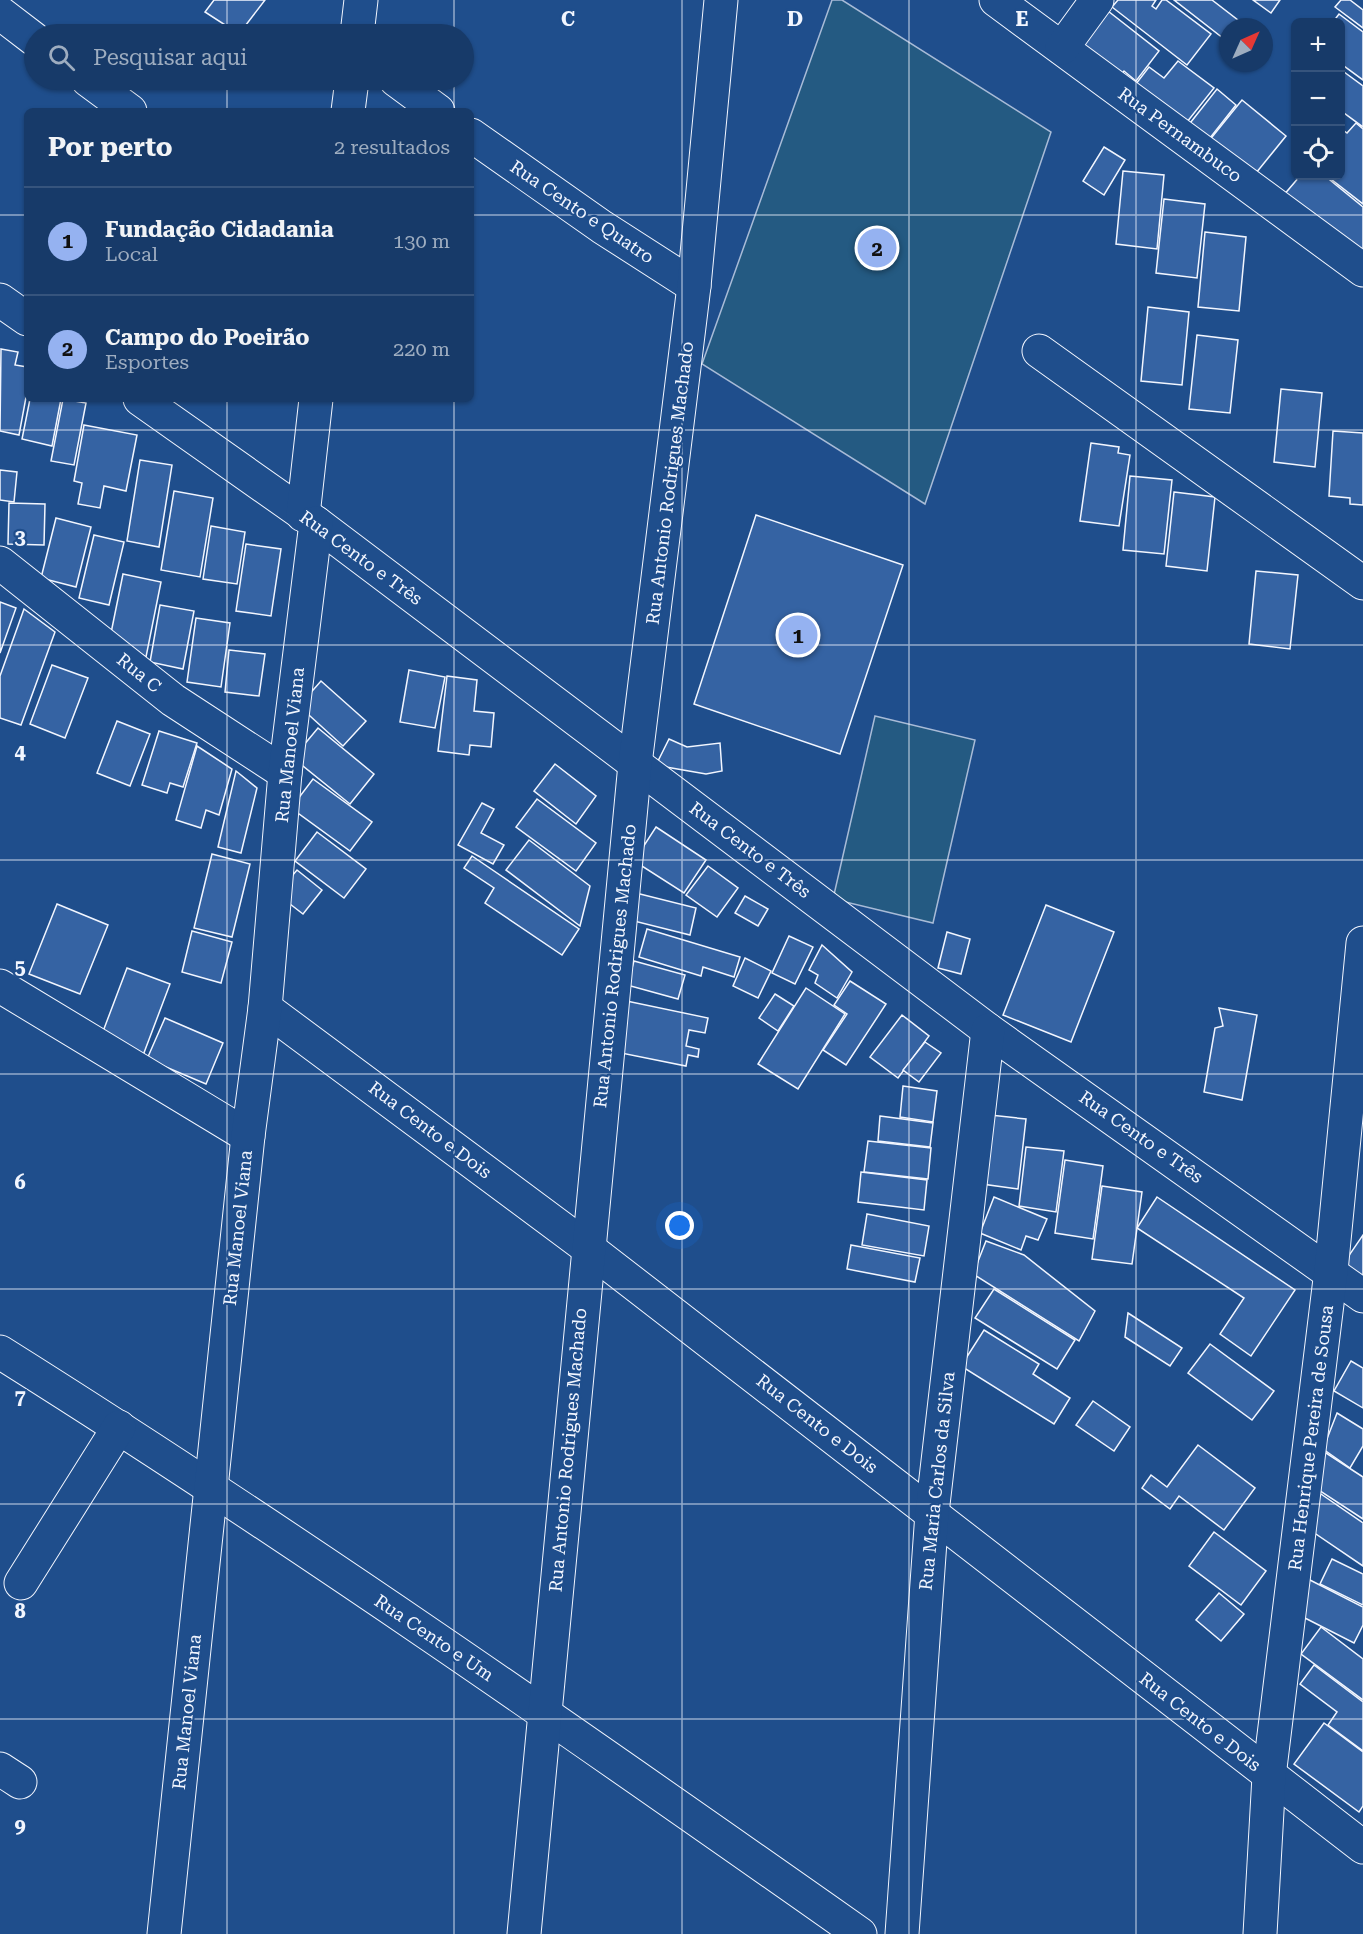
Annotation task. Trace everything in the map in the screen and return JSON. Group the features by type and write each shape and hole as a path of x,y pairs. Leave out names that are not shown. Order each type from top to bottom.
{"street":[{"path":"358,24 361,0"},
{"name":"Rua Antonio Rodrigues Machado","path":"524,1934 543,1712 635,764 694,286 721,0"},
{"name":"Rua Pernambuco","path":"996,0 1363,270"},
{"path":"1062,48 1097,0"},
{"path":"0,13 24,31"},
{"path":"102,90 126,108"},
{"path":"348,108 350,90"},
{"path":"410,90 434,108"},
{"name":"Rua Cento e Quatro","path":"474,137 602,227 694,286"},
{"path":"0,300 24,317"},
{"path":"1039,351 1363,583"},
{"name":"Rua Cento e Três","path":"144,402 309,519 988,1030 1331,1271 1363,1296"},
{"name":"Rua Manoel Viana","path":"164,1934 248,1136 265,1008 309,519 316,402"},
{"name":"Rua C","path":"0,563 173,700 285,773"},
{"name":"Rua Henrique Pereira de Sousa","path":"1260,1934 1269,1776 1331,1271 1363,943"},
{"path":"0,986 248,1136"},
{"name":"Rua Cento e Dois","path":"265,1008 588,1248 1363,1847"},
{"name":"Rua Maria Carlos da Silva","path":"902,1934 932,1513 988,1030"},
{"name":"Rua Cento e Um","path":"0,1352 211,1487 543,1712 860,1934"},
{"path":"21,1583 119,1427"}],"shaded area":[{"path":"832,0 842,0 1051,132 925,504 702,364"},
{"path":"875,716 975,740 933,923 833,899"}],"building":[{"path":"214,0 265,0 247,24 224,24 205,12"},
{"path":"1118,0 1156,0 1152,6 1156,9 1162,0 1166,0 1211,34 1187,65 1112,7"},
{"path":"1174,0 1212,0 1235,18 1219,18 1219,35"},
{"path":"1253,0 1280,0 1271,13"},
{"path":"1341,0 1350,0 1363,10 1363,28 1335,7"},
{"path":"1108,11 1159,51 1136,81 1124,71 1117,81 1078,50"},
{"path":"1345,18 1363,32 1363,80 1345,67"},
{"path":"1178,61 1214,88 1187,122 1132,89 1149,67 1164,78"},
{"path":"1345,73 1363,86 1363,127 1345,114"},
{"path":"1217,89 1236,105 1206,143 1187,127"},
{"path":"1242,100 1286,136 1252,178 1208,142"},
{"path":"1356,123 1363,129 1363,204 1332,180 1345,180 1345,132 1347,133"},
{"path":"1104,147 1125,160 1104,195 1083,181"},
{"path":"1123,171 1164,175 1157,249 1116,244"},
{"path":"1297,180 1330,180 1363,207 1363,260 1283,196"},
{"path":"1164,199 1205,204 1197,278 1156,273"},
{"path":"1205,232 1246,237 1239,311 1198,307"},
{"path":"1148,307 1189,312 1182,385 1141,381"},
{"path":"1197,335 1238,340 1230,413 1189,409"},
{"path":"1,349 18,352 15,365 24,366 25,402 19,435 0,431"},
{"path":"1281,389 1322,393 1315,467 1274,462"},
{"path":"29,402 60,402 52,446 22,439"},
{"path":"62,402 86,403 74,465 51,461"},
{"path":"84,425 137,435 126,491 104,486 100,508 78,504 82,483 74,481"},
{"path":"1333,431 1363,433 1363,505 1350,504 1350,498 1329,496"},
{"path":"1091,443 1119,447 1118,453 1130,455 1119,526 1080,521"},
{"path":"140,460 172,465 159,547 127,541"},
{"path":"0,470 17,472 14,502 0,500"},
{"path":"1130,476 1172,480 1164,554 1123,550"},
{"path":"174,491 213,498 200,577 161,570"},
{"path":"1174,492 1215,497 1207,571 1166,566"},
{"path":"9,503 45,504 44,545 8,544"},
{"path":"756,515 903,565 840,754 694,704"},
{"path":"56,518 91,527 76,587 41,578"},
{"path":"211,526 245,532 237,584 203,579"},
{"path":"94,535 124,542 109,605 79,598"},
{"path":"246,544 281,549 271,616 236,611"},
{"path":"1256,571 1298,575 1290,649 1249,644"},
{"path":"123,574 161,582 146,657 111,633"},
{"path":"0,602 16,608 0,653"},
{"path":"160,605 194,611 183,669 150,662"},
{"path":"24,609 55,632 21,725 0,718 0,676"},
{"path":"196,618 230,623 221,687 187,682"},
{"path":"229,650 265,654 259,696 225,692"},
{"path":"52,665 88,678 65,738 30,724"},
{"path":"409,670 445,677 435,728 400,722"},
{"path":"447,676 477,680 474,711 494,713 491,747 470,745 469,755 438,751"},
{"path":"321,681 366,721 343,746 299,706"},
{"path":"117,721 150,734 130,786 97,773"},
{"path":"318,728 374,774 350,804 293,758"},
{"path":"159,731 197,743 183,787 170,783 167,793 142,785"},
{"path":"669,739 687,747 720,743 722,771 706,774 666,767 658,761"},
{"path":"197,746 232,769 219,815 206,810 201,828 176,820"},
{"path":"555,764 596,796 576,824 534,791"},
{"path":"236,771 257,788 241,853 218,847"},
{"path":"313,779 372,822 350,851 291,808"},
{"path":"537,799 596,843 576,871 516,827"},
{"path":"482,803 494,809 481,833 504,845 493,864 458,845"},
{"path":"656,827 706,860 684,893 634,861"},
{"path":"317,832 366,869 344,898 295,861"},
{"path":"529,840 590,886 580,926 506,870"},
{"path":"212,854 250,864 232,937 194,928"},
{"path":"472,856 579,929 562,955 485,903 494,888 464,868"},
{"path":"708,866 738,888 717,917 686,895"},
{"path":"297,870 322,890 303,914 277,894"},
{"path":"636,893 696,908 690,935 630,920"},
{"path":"745,896 768,909 758,926 735,913"},
{"path":"57,904 108,925 80,994 29,974"},
{"path":"1046,905 1114,932 1071,1042 1003,1015"},
{"path":"647,929 740,957 734,977 703,967 701,976 639,957"},
{"path":"192,931 232,942 221,983 182,972"},
{"path":"947,932 970,939 961,974 938,968"},
{"path":"789,936 813,947 795,984 772,973"},
{"path":"822,945 852,972 837,998 815,983 818,975 809,970"},
{"path":"745,958 771,971 758,998 733,986"},
{"path":"634,961 685,975 678,999 627,985"},
{"path":"127,968 170,984 142,1058 99,1042"},
{"path":"850,981 886,1004 846,1065 823,1050 847,1014 834,1005"},
{"path":"806,988 845,1014 798,1089 758,1064"},
{"path":"775,994 794,1006 778,1031 759,1018"},
{"path":"617,999 708,1018 705,1033 689,1030 686,1046 699,1049 698,1057 688,1055 686,1066 616,1052"},
{"path":"1219,1008 1257,1015 1242,1100 1204,1092 1215,1028 1223,1026"},
{"path":"902,1015 929,1036 898,1078 870,1057"},
{"path":"165,1018 223,1043 206,1084 147,1059"},
{"path":"925,1042 941,1053 919,1082 903,1070"},
{"path":"903,1086 937,1091 933,1122 900,1117"},
{"path":"990,1115 1026,1119 1018,1189 982,1184"},
{"path":"880,1116 933,1123 930,1147 878,1141"},
{"path":"868,1141 931,1148 928,1179 864,1172"},
{"path":"1026,1147 1064,1151 1056,1212 1019,1206"},
{"path":"1065,1160 1103,1166 1093,1239 1055,1233"},
{"path":"861,1172 927,1180 924,1210 858,1202"},
{"path":"1102,1186 1142,1192 1132,1264 1092,1259"},
{"path":"994,1197 1047,1219 1038,1240 1026,1236 1021,1250 980,1233"},
{"path":"1157,1197 1295,1290 1251,1356 1220,1334 1244,1298 1137,1228"},
{"path":"867,1214 929,1226 924,1256 862,1245"},
{"path":"1363,1235 1363,1287 1339,1270"},
{"path":"986,1241 1024,1255 1095,1311 1079,1341 973,1274"},
{"path":"851,1245 920,1258 915,1282 847,1269"},
{"path":"994,1289 1075,1340 1057,1369 975,1318"},
{"path":"1128,1313 1182,1348 1170,1366 1125,1337"},
{"path":"984,1330 1039,1364 1033,1374 1070,1398 1054,1424 961,1366"},
{"path":"1210,1344 1274,1391 1252,1420 1188,1373"},
{"path":"1351,1361 1363,1368 1363,1408 1334,1391"},
{"path":"1093,1401 1130,1427 1114,1451 1076,1425"},
{"path":"1337,1413 1363,1429 1363,1446 1350,1468 1323,1449"},
{"path":"1198,1445 1255,1488 1224,1530 1179,1496 1170,1509 1142,1488 1151,1475 1167,1487"},
{"path":"1323,1451 1363,1477 1363,1519 1317,1489"},
{"path":"1318,1492 1363,1523 1363,1566 1310,1530"},
{"path":"1214,1532 1266,1571 1241,1605 1189,1566"},
{"path":"1332,1559 1363,1574 1363,1605 1320,1584"},
{"path":"1308,1579 1363,1607 1363,1625 1354,1643 1301,1616"},
{"path":"1219,1593 1244,1614 1221,1641 1196,1620"},
{"path":"1321,1627 1363,1659 1363,1700 1301,1654"},
{"path":"1314,1665 1363,1702 1363,1751 1328,1725 1337,1712 1300,1684"},
{"path":"1324,1723 1363,1752 1363,1806 1359,1812 1294,1764"}],"place":[{"name":"Campo do Poeirão","path":"877,248"},
{"name":"Fundação Cidadania","path":"798,635"}]}
